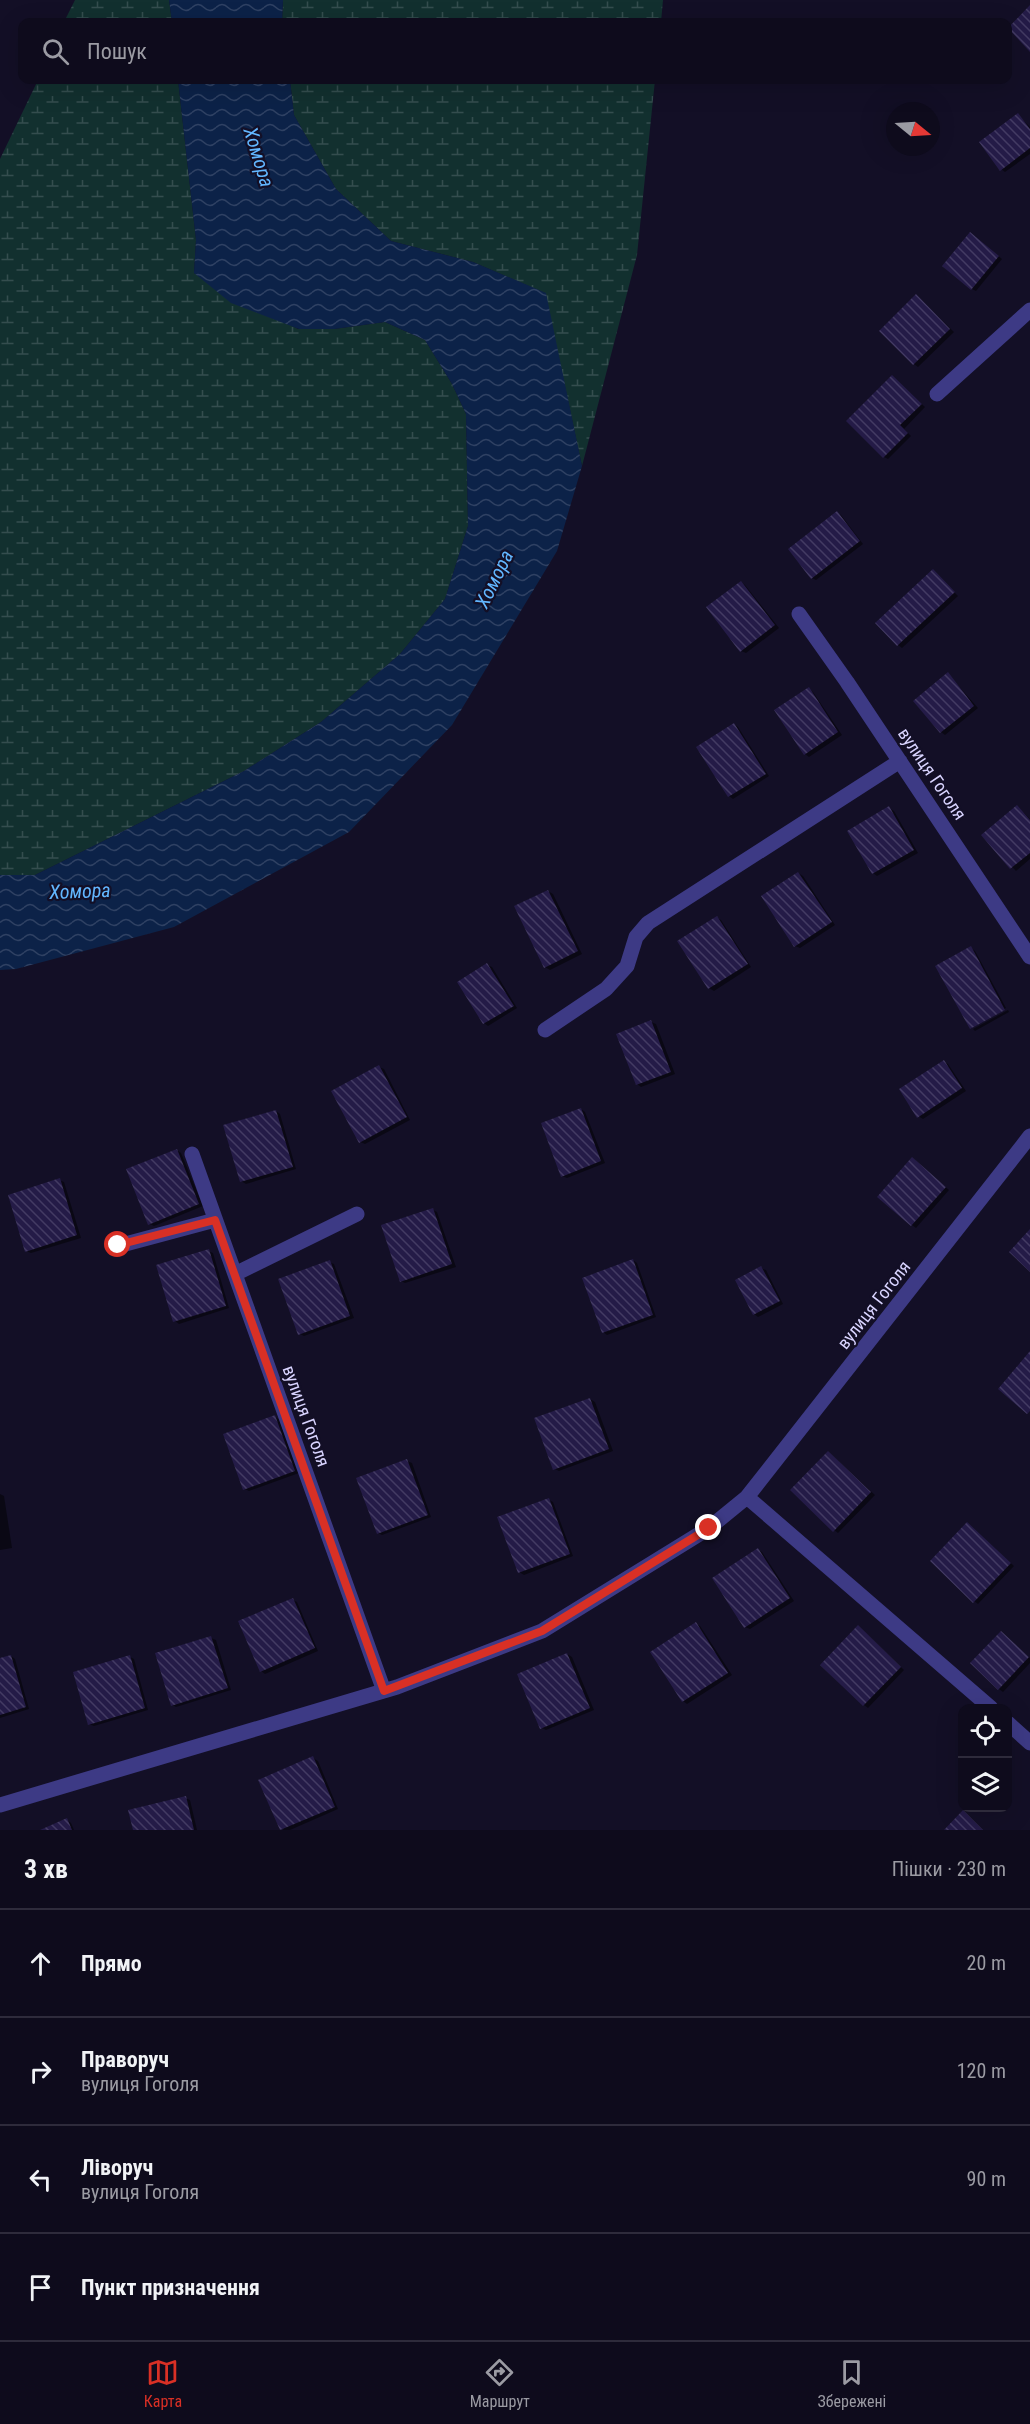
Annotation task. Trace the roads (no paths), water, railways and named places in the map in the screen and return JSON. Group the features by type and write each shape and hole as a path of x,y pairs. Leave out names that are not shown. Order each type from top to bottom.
{"street":[{"path":"937,394 1030,310"},
{"name":"вулиця Гоголя","path":"799,614 848,682 1030,957"},
{"path":"545,1030 606,989 627,966 636,937 648,923 900,761"},
{"name":"вулиця Гоголя","path":"0,1805 384,1691 542,1631 709,1528 747,1497 1030,1136"},
{"name":"вулиця Гоголя","path":"192,1154 384,1691"},
{"path":"235,1274 357,1214"},
{"path":"118,1245 215,1220"},
{"path":"747,1497 986,1704"},
{"path":"1012,1727 1030,1743"}],"water":[{"path":"169,0 283,0 282,18 171,18"},
{"name":"Хомора","path":"178,84 290,84 294,115 336,189 391,241 473,262 546,293 582,466 557,551 452,725 349,832 174,927 16,969 0,970 0,875 35,875 244,771 321,722 400,654 445,599 468,526 466,414 452,384 425,340 385,322 334,329 299,329 231,303 194,273 196,240"}]}
